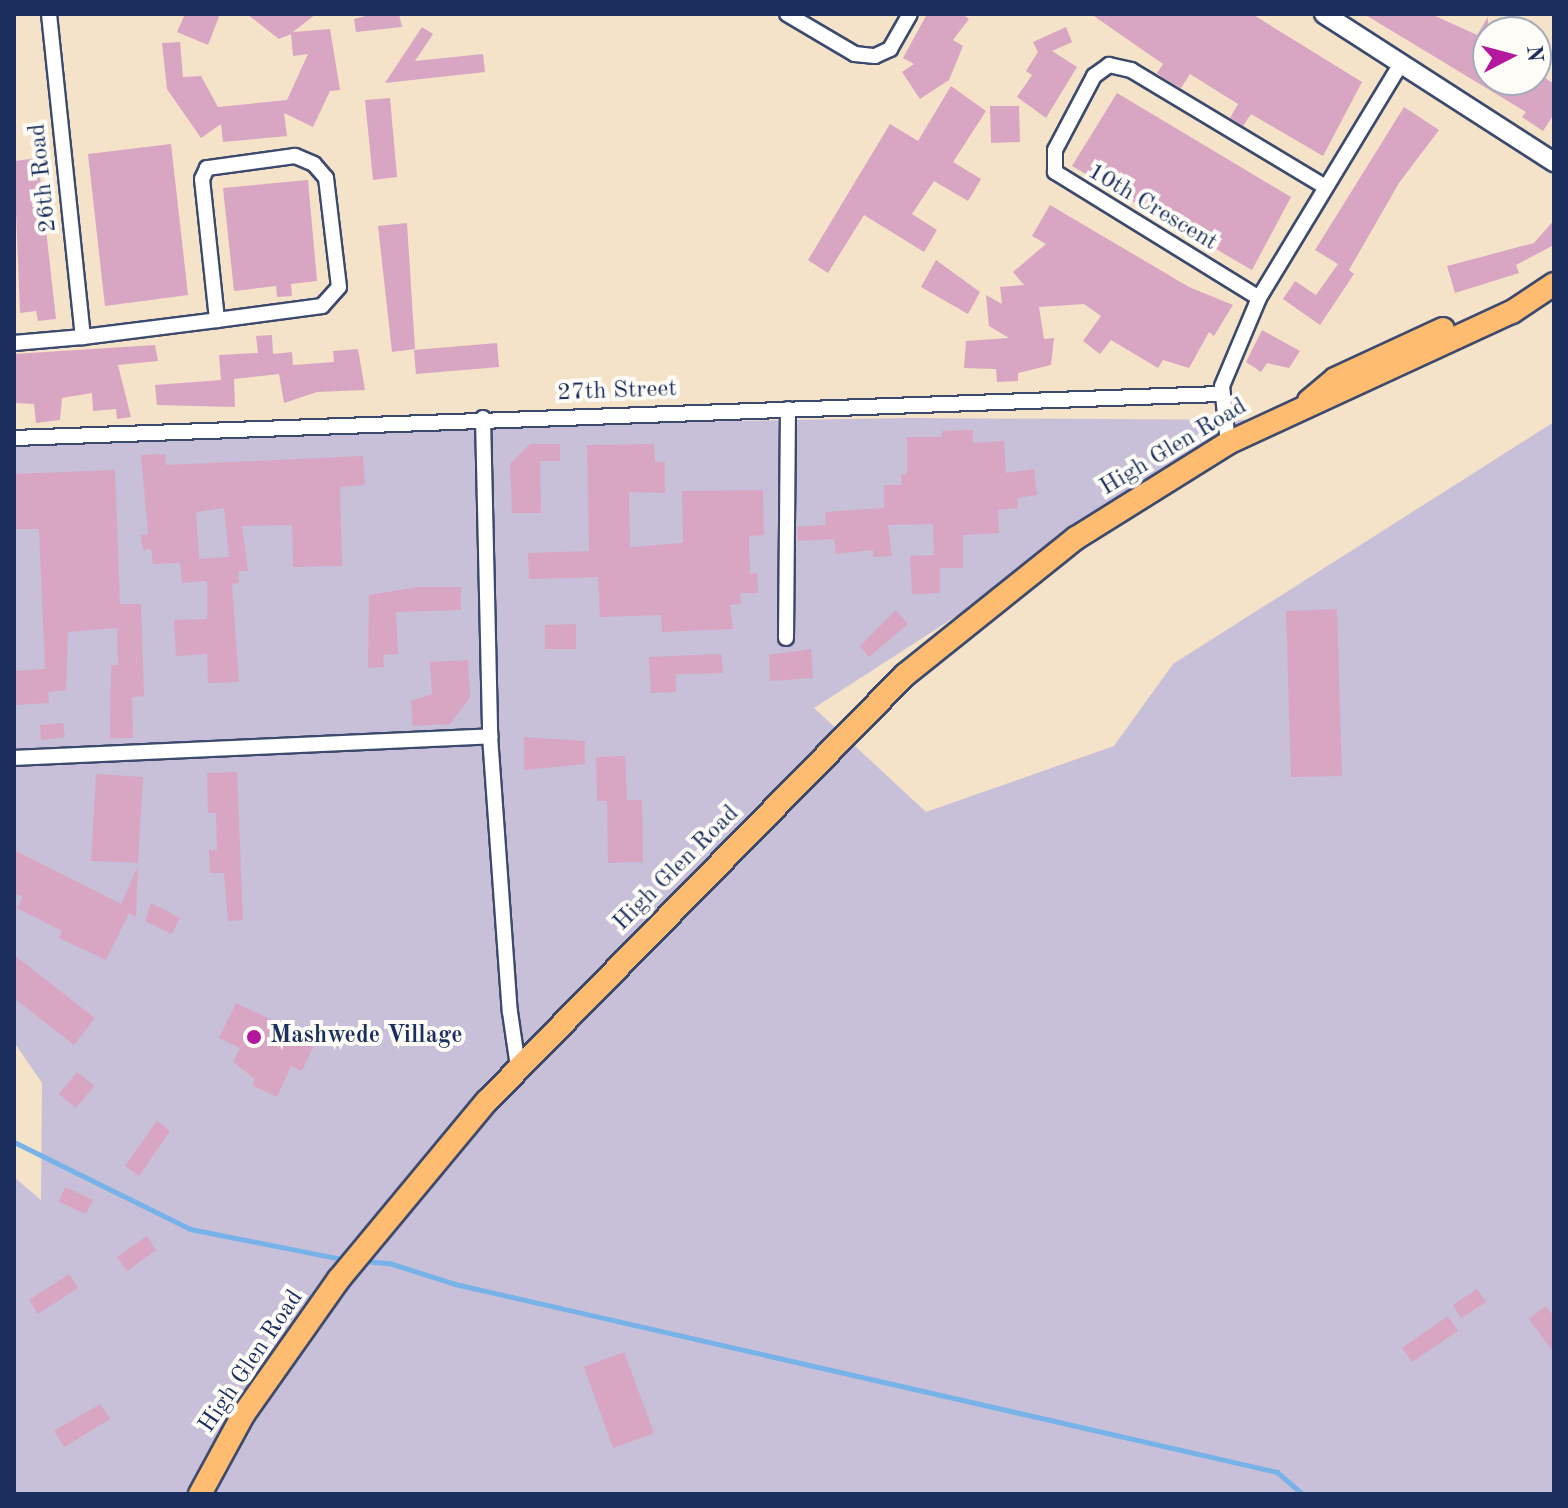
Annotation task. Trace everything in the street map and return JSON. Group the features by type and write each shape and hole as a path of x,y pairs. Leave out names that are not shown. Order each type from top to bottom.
{"main road":[{"name":"High Glen Road","path":"200,1494 243,1415 339,1279 518,1067 905,675 1076,538 1228,443 1308,402 1342,395 1512,312 1547,288"}],"street":[{"name":"26th Road","path":"49,14 83,337"},
{"path":"787,14 855,54 875,56 890,49 910,14"},
{"path":"1324,14 1554,162"},
{"name":"10th Crescent","path":"1259,298 1055,172 1055,150 1094,76 1109,65 1131,70 1324,186"},
{"path":"1228,443 1221,394 1259,298 1400,65"},
{"path":"14,343 83,337 217,320 322,306 334,298 339,287 326,178 314,164 295,156 216,163 202,179 217,320"},
{"name":"27th Street","path":"14,438 483,418 1221,394"},
{"path":"786,638 788,409"},
{"path":"483,418 490,736 510,1012 518,1067"},
{"path":"14,758 490,736"}],"shaded area":[{"path":"908,418 1260,420 814,708 926,812 1114,746 1173,664 1554,422 1554,1494 14,1494 14,1177 41,1200 42,1083 14,1042 14,446 342,428"}],"building":[{"path":"185,14 220,14 208,45 177,32"},
{"path":"247,14 316,14 293,32 330,29 340,90 330,91 313,127 284,113 287,136 223,142 221,124 201,138 167,89 162,43 180,42 183,77 201,76 218,107 287,100 308,54 293,56 291,34 279,39"},
{"path":"373,14 399,14 402,27 356,32 354,19"},
{"path":"927,14 962,14 969,19 953,40 963,46 949,80 920,99 902,72 914,64 903,58"},
{"path":"1091,14 1252,14 1362,82 1323,156 1251,114 1243,126 1230,118 1238,104 1190,74 1181,88 1162,77 1157,73 1163,64"},
{"path":"1364,14 1431,14 1472,33 1472,79"},
{"path":"422,27 433,34 415,61 483,54 485,72 385,83"},
{"path":"1066,27 1072,42 1052,51 1077,67 1046,118 1017,97 1032,75 1026,71 1038,52 1033,42"},
{"path":"1552,83 1554,84 1554,114 1543,131 1522,117 1526,112 1500,96 1552,96"},
{"path":"951,86 986,111 953,162 981,179 968,201 934,181 912,214 937,230 924,252 864,215 828,273 808,260 890,124 918,141"},
{"path":"1117,93 1291,197 1252,270 1072,166"},
{"path":"390,98 397,177 373,180 365,100"},
{"path":"990,106 1019,106 1020,142 991,143"},
{"path":"1404,107 1439,130 1399,183 1349,270 1354,274 1320,325 1283,299 1295,281 1316,295 1338,264 1315,250"},
{"path":"171,144 188,295 105,306 88,154"},
{"path":"38,158 56,319 38,321 36,311 20,313 14,161"},
{"path":"308,180 317,281 291,284 292,296 277,297 276,286 234,291 223,188"},
{"path":"1050,205 1189,287 1233,305 1214,336 1209,332 1189,368 1163,360 1158,368 1111,340 1100,354 1083,341 1101,316 1084,304 1039,307 1044,339 1054,338 1051,365 1018,373 1018,381 997,382 996,369 964,368 966,341 1009,338 989,326 986,295 1002,304 1000,287 1024,285 1013,272 1046,244 1032,236"},
{"path":"1554,220 1554,245 1516,265 1519,273 1455,293 1447,266 1534,243"},
{"path":"407,223 415,349 392,352 378,226"},
{"path":"936,260 980,292 968,314 921,287"},
{"path":"1262,330 1300,351 1289,368 1267,363 1261,372 1246,362"},
{"path":"272,335 273,354 292,352 293,365 334,362 333,351 358,349 365,390 317,392 284,403 279,374 234,379 235,407 157,405 155,385 221,380 219,355 258,353 256,336"},
{"path":"497,343 499,367 416,374 414,350"},
{"path":"155,345 158,361 118,365 131,417 117,419 116,409 93,411 92,393 62,398 60,420 36,423 34,404 14,403 14,354"},
{"path":"973,430 973,443 1004,441 1006,473 1034,469 1037,495 1017,498 1018,508 998,510 999,533 963,535 963,568 940,568 940,593 912,594 910,556 934,555 933,524 888,525 892,556 873,557 873,550 836,554 834,539 798,541 797,527 826,525 825,512 884,508 884,485 901,485 901,474 907,474 907,437 942,437 942,431"},
{"path":"530,444 560,444 560,461 540,461 541,513 512,513 510,464"},
{"path":"654,444 655,462 665,462 665,493 629,492 630,547 683,543 682,491 763,490 764,535 749,536 750,574 757,573 758,593 740,593 741,604 730,605 733,629 662,632 661,615 600,617 598,577 529,579 528,553 589,551 587,445"},
{"path":"165,454 166,465 363,456 365,485 340,487 342,566 293,567 292,525 242,526 248,571 238,571 239,583 232,584 239,682 208,683 207,654 176,656 174,620 207,619 207,581 182,583 180,563 153,564 151,549 143,550 141,535 148,534 141,455","holes":["224,508 229,557 199,559 196,512"]},
{"path":"115,470 120,604 141,604 144,696 132,697 133,738 110,738 111,665 118,665 117,628 68,632 66,690 48,692 49,703 15,705 14,695 14,671 45,669 39,529 14,529 14,474"},
{"path":"419,587 461,587 461,610 396,612 398,654 383,655 384,667 368,668 369,595"},
{"path":"1337,609 1342,776 1291,777 1286,611"},
{"path":"896,610 908,624 869,657 860,646"},
{"path":"576,624 576,649 545,649 545,625"},
{"path":"811,649 813,678 770,681 769,655"},
{"path":"721,654 723,673 676,674 676,692 651,693 649,657"},
{"path":"468,660 470,697 450,724 413,726 411,701 432,694 430,662"},
{"path":"63,723 65,737 41,740 40,725"},
{"path":"524,737 585,741 585,764 524,770"},
{"path":"625,756 627,800 642,800 643,862 608,863 607,801 597,801 596,757"},
{"path":"237,772 243,920 228,921 224,873 210,873 209,850 217,850 216,813 208,813 207,773"},
{"path":"96,774 143,777 138,863 91,861"},
{"path":"14,850 121,904 138,866 136,917 129,913 106,960 59,938 62,931 17,908 23,897 14,893"},
{"path":"151,903 180,918 172,934 145,921"},
{"path":"14,955 95,1018 74,1045 14,998"},
{"path":"236,1003 303,1035 300,1041 313,1047 302,1071 291,1066 277,1097 252,1085 255,1079 233,1062 240,1048 219,1038"},
{"path":"77,1072 94,1086 76,1108 59,1094"},
{"path":"157,1121 170,1131 139,1176 125,1166"},
{"path":"65,1187 93,1200 86,1214 59,1202"},
{"path":"147,1236 156,1250 127,1271 117,1257"},
{"path":"69,1274 78,1288 38,1314 29,1300"},
{"path":"1477,1289 1486,1302 1461,1318 1453,1305"},
{"path":"1546,1306 1554,1317 1554,1353 1529,1319"},
{"path":"1448,1316 1458,1331 1412,1362 1402,1348"},
{"path":"624,1352 654,1433 613,1448 584,1367"},
{"path":"100,1404 110,1419 64,1447 54,1431"}],"waterway":[{"path":"14,1142 190,1229 346,1260"},
{"path":"364,1261 389,1263 455,1284 1277,1472 1302,1494"}],"place":[{"name":"Mashwede Village","path":"254,1037"}]}
